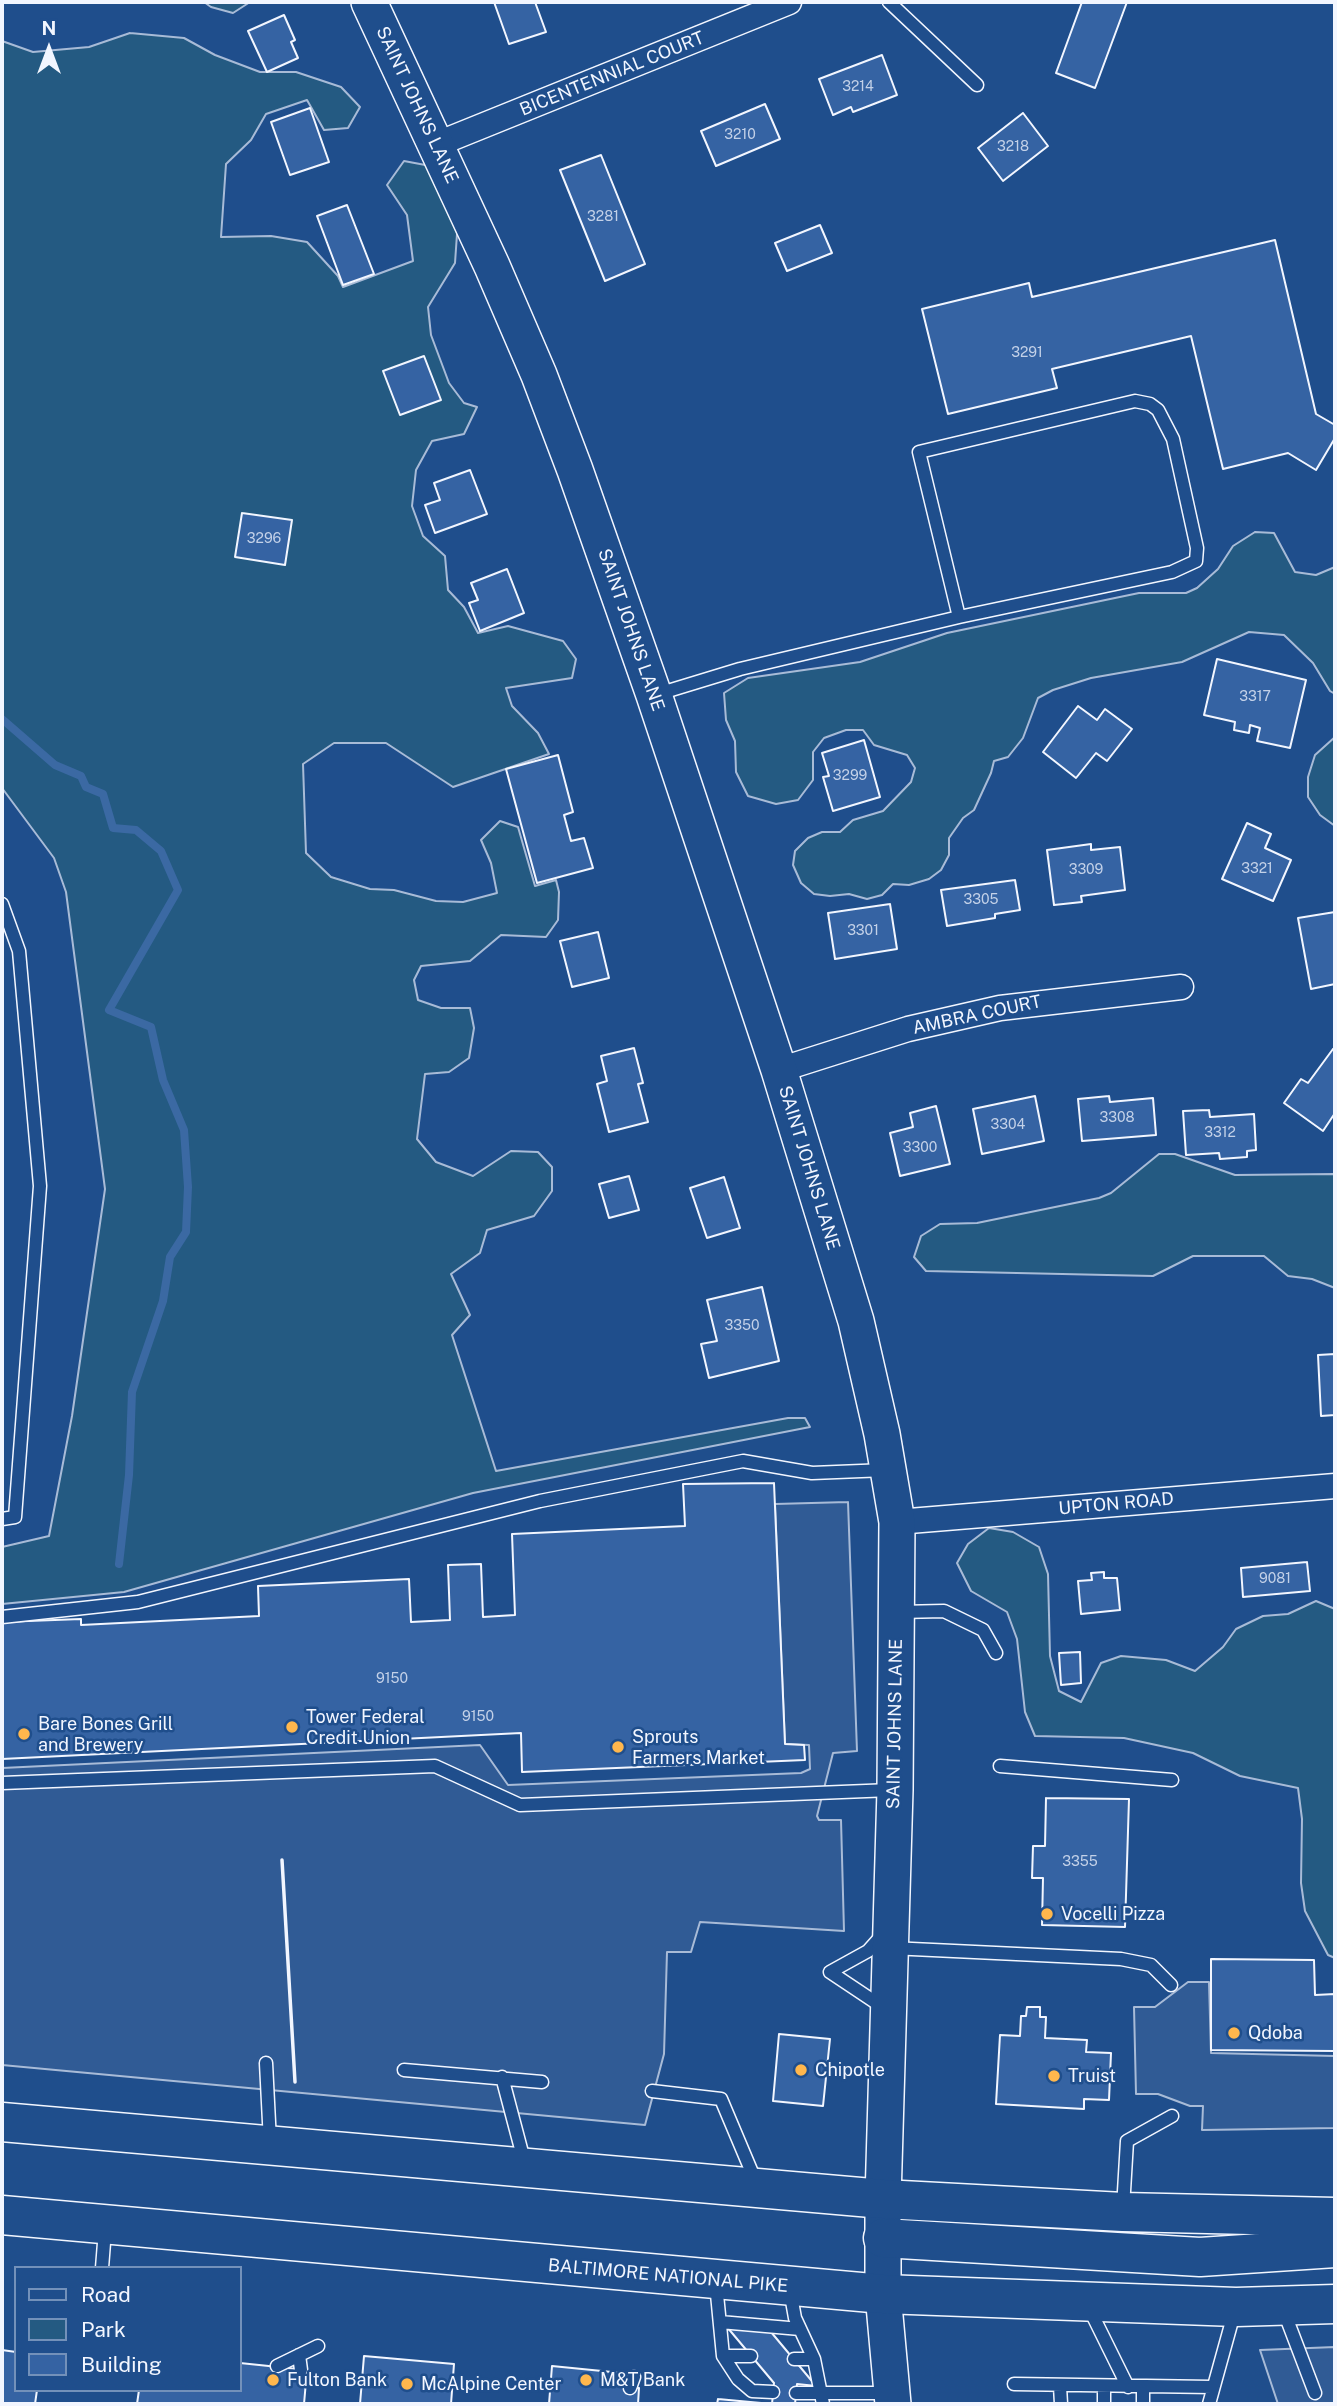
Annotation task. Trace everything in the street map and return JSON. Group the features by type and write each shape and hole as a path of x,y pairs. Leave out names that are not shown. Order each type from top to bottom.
{"main road":[{"path":"2,2122 883,2199 1123,2212 1335,2217"},
{"name":"BALTIMORE NATIONAL PIKE","path":"2,2215 883,2294 1236,2307 1335,2304"},
{"path":"883,2238 1200,2257 1335,2248"}],"street":[{"name":"SAINT JOHNS LANE","path":"369,2 539,375 654,695 779,1070 856,1321 897,1522 895,1790 883,2199 883,2294 893,2398"},
{"name":"BICENTENNIAL COURT","path":"435,145 789,2"},
{"name":"AMBRA COURT","path":"779,1070 908,1029 1000,1007 1181,987"},
{"name":"UPTON ROAD","path":"897,1522 1335,1486"}],"lane":[{"path":"889,2 977,85"},
{"path":"654,695 740,669 959,617 1172,572 1196,561 1197,548 1173,439 1158,410 1150,404 1135,401 919,452 959,617"},
{"path":"2,904 19,951 40,1186 15,1517 2,1519"},
{"path":"2,1617 138,1602 540,1501 743,1461 812,1473 888,1469"},
{"path":"897,1612 944,1611 983,1630 996,1653"},
{"path":"2,1783 435,1766 520,1805 895,1790"},
{"path":"1000,1766 1172,1780"},
{"path":"888,2011 830,1972 891,1936 1121,1959 1151,1965 1171,1985"},
{"path":"266,2063 271,2146"},
{"path":"404,2070 542,2082"},
{"path":"502,2077 526,2167"},
{"path":"652,2091 721,2099 759,2189"},
{"path":"1123,2212 1127,2141 1172,2116"},
{"path":"102,2266 106,2226"},
{"path":"716,2280 723,2356 738,2379 752,2391 773,2392"},
{"path":"789,2286 800,2329 814,2359 823,2399"},
{"path":"1086,2303 1128,2387"},
{"path":"1282,2306 1315,2393"},
{"path":"1209,2404 1236,2307"},
{"path":"720,2322 800,2329"},
{"path":"299,2356 289,2368 299,2356 318,2346"},
{"path":"723,2356 751,2356"},
{"path":"794,2359 814,2359"},
{"path":"1014,2384 1212,2387"},
{"path":"1060,2386 1061,2404"},
{"path":"1104,2387 1104,2404"},
{"path":"1143,2387 1143,2404"},
{"path":"796,2393 823,2399 893,2398"}],"green space":[{"path":"204,2 250,2 233,13 211,7"},
{"path":"130,33 184,38 215,55 260,72 296,72 341,87 360,107 348,128 324,130 307,100 266,114 251,140 226,164 221,237 271,236 307,242 338,276 343,287 413,261 407,215 387,185 404,161 436,167 454,204 457,234 455,263 428,307 431,335 449,383 464,403 477,407 464,434 432,441 416,470 412,506 423,536 445,556 448,590 464,607 478,633 508,626 563,641 576,659 572,678 506,688 512,706 538,733 549,754 453,787 386,743 334,743 303,764 306,853 331,877 370,889 394,890 436,901 463,902 497,893 491,863 481,840 500,821 518,827 535,886 556,880 559,892 558,920 546,937 501,935 470,961 421,966 414,980 418,1000 441,1008 470,1008 474,1028 469,1058 449,1072 425,1074 417,1139 436,1162 473,1176 511,1151 538,1152 552,1167 552,1191 534,1216 487,1230 480,1253 451,1274 470,1315 452,1335 496,1471 788,1418 805,1418 810,1427 473,1493 124,1592 2,1604 2,1547 49,1536 72,1416 105,1189 66,892 54,858 2,788 2,41 33,52 89,47"},
{"path":"1255,532 1274,533 1295,572 1316,575 1335,567 1335,694 1330,691 1313,663 1284,635 1249,632 1182,662 1091,678 1053,690 1038,698 1023,738 1008,757 994,761 974,810 963,818 949,838 949,855 941,870 929,879 909,885 893,884 882,895 867,899 849,894 814,894 801,883 793,865 795,851 808,838 822,832 840,832 853,820 883,811 911,782 915,768 907,755 874,745 863,730 846,730 824,738 813,752 813,780 798,800 776,804 748,796 736,772 735,741 726,720 724,693 748,678 860,662 947,633 1139,593 1186,593 1197,588 1218,569 1233,546"},
{"path":"1335,737 1335,826 1320,815 1308,797 1308,777 1315,755"},
{"path":"1159,1154 1175,1154 1235,1175 1335,1174 1335,1288 1312,1279 1288,1276 1264,1256 1193,1256 1153,1276 926,1271 914,1257 921,1236 940,1224 977,1223 1099,1198 1111,1193"},
{"path":"989,1528 1013,1532 1039,1547 1048,1574 1050,1656 1059,1691 1081,1702 1101,1663 1121,1656 1166,1660 1195,1671 1223,1647 1236,1629 1263,1616 1288,1614 1316,1601 1335,1609 1335,1958 1328,1955 1305,1911 1301,1883 1302,1819 1298,1788 1240,1776 1193,1753 1124,1738 1035,1736 1025,1712 1017,1639 1007,1612 971,1591 957,1563 968,1544"}],"shaded area":[{"path":"848,1502 857,1751 833,1753 817,1816 819,1820 841,1820 844,1931 700,1922 691,1952 667,1952 664,2054 645,2125 2,2065 2,1768 480,1745 508,1785 801,1773 810,1769 809,1745 785,1744 775,1504"},
{"path":"1188,1982 1209,1982 1211,2053 1335,2056 1335,2128 1202,2130 1203,2106 1190,2106 1158,2094 1136,2094 1134,2007 1155,2007"},
{"path":"1335,2347 1335,2404 1278,2404 1260,2350"}],"building":[{"path":"494,2 535,2 546,32 509,44"},
{"path":"1082,2 1127,2 1095,88 1056,73"},
{"path":"284,15 295,40 291,42 298,58 267,72 248,31"},
{"path":"882,55 897,95 853,112 851,107 833,115 819,79"},
{"path":"765,104 780,139 716,166 701,131"},
{"path":"310,108 329,162 290,175 271,122"},
{"path":"1023,113 1048,146 1003,181 978,148"},
{"path":"601,155 645,264 605,281 560,170"},
{"path":"347,205 374,274 343,285 317,216"},
{"path":"820,225 832,253 787,271 775,243"},
{"path":"1275,240 1316,414 1335,425 1335,438 1316,470 1288,453 1223,469 1191,336 1052,369 1057,388 948,414 922,309 1029,283 1032,297"},
{"path":"424,356 441,400 400,415 383,371"},
{"path":"470,470 487,514 435,533 425,505 440,500 434,483"},
{"path":"242,513 292,520 285,565 235,557"},
{"path":"507,569 524,613 480,631 469,603 478,600 471,583"},
{"path":"1217,659 1306,680 1290,748 1257,741 1260,728 1250,725 1249,733 1234,730 1235,722 1204,715"},
{"path":"1078,706 1097,720 1105,709 1132,729 1107,761 1096,753 1076,778 1043,752"},
{"path":"864,740 880,797 833,811 823,777 829,776 822,753"},
{"path":"558,755 573,812 564,815 571,841 584,838 593,868 537,883 506,769"},
{"path":"1247,823 1271,834 1265,848 1291,860 1273,901 1222,879"},
{"path":"1091,844 1091,850 1120,847 1125,890 1081,896 1082,902 1054,905 1047,850"},
{"path":"1015,880 1020,910 995,914 995,918 947,926 941,890"},
{"path":"890,904 897,949 835,959 828,913"},
{"path":"1335,912 1335,984 1311,989 1298,918"},
{"path":"598,932 609,978 572,987 560,941"},
{"path":"634,1048 643,1083 638,1084 648,1122 609,1132 597,1084 607,1081 601,1056"},
{"path":"1333,1049 1335,1113 1323,1131 1284,1103 1301,1079 1308,1083"},
{"path":"1035,1096 1044,1141 982,1154 973,1109"},
{"path":"1109,1096 1110,1102 1153,1098 1156,1135 1082,1141 1078,1099"},
{"path":"936,1106 950,1164 900,1176 890,1133 913,1127 910,1113"},
{"path":"1209,1110 1210,1117 1254,1114 1256,1150 1247,1151 1247,1157 1220,1159 1219,1153 1186,1155 1183,1111"},
{"path":"629,1176 639,1210 609,1218 599,1184"},
{"path":"724,1177 740,1228 707,1238 690,1188"},
{"path":"762,1287 779,1361 709,1378 701,1344 717,1341 707,1300"},
{"path":"1335,1354 1335,1415 1321,1416 1318,1355"},
{"path":"774,1483 785,1744 804,1745 805,1760 522,1772 521,1733 2,1759 2,1622 81,1619 81,1625 259,1616 258,1586 409,1579 411,1622 450,1620 448,1565 481,1564 483,1617 515,1615 512,1534 685,1526 683,1484"},
{"path":"1307,1562 1310,1591 1243,1597 1241,1568"},
{"path":"1104,1572 1104,1578 1117,1578 1120,1610 1081,1614 1078,1581 1092,1580 1091,1573"},
{"path":"1080,1652 1081,1683 1061,1685 1059,1653"},
{"path":"1046,1798 1129,1799 1125,1927 1042,1925 1043,1878 1032,1878 1033,1846 1045,1846"},
{"path":"1211,1959 1314,1960 1315,1995 1335,1994 1335,2051 1211,2050"},
{"name":"Truist","path":"1027,2007 1040,2007 1040,2017 1046,2017 1045,2038 1087,2040 1086,2052 1111,2053 1109,2100 1084,2099 1084,2109 996,2104 1000,2035 1020,2036 1021,2016 1026,2016"},
{"name":"Chipotle","path":"779,2034 830,2039 823,2106 773,2101"},
{"path":"727,2327 771,2332 816,2386 797,2384 795,2404 772,2404 774,2383"},
{"path":"2,2350 14,2352 14,2392 37,2392 35,2404 2,2404"},
{"name":"McAlpine Center","path":"364,2356 454,2364 451,2404 360,2404"},
{"name":"Fulton Bank","path":"242,2363 307,2370 304,2404 137,2404 139,2392 242,2392"},
{"name":"M&T Bank","path":"552,2366 622,2373 621,2387 639,2388 638,2404 549,2404"},
{"path":"718,2399 772,2404 717,2404"}],"waterway":[{"path":"2,719 55,765 81,776 86,787 103,794 113,828 136,830 161,851 178,890 109,1010 151,1027 163,1080 184,1130 188,1187 186,1232 170,1257 163,1301 132,1392 129,1475 119,1564"}],"wall":[{"path":"282,1860 295,2082"}],"place":[{"name":"Tower Federal Credit Union","path":"292,1727"},
{"name":"Bare Bones Grill and Brewery","path":"24,1734"},
{"name":"Sprouts Farmers Market","path":"618,1747"},
{"name":"Vocelli Pizza","path":"1047,1914"},
{"name":"Qdoba","path":"1234,2033"},
{"name":"Chipotle","path":"801,2070"},
{"name":"Truist","path":"1054,2076"},
{"name":"Fulton Bank","path":"273,2380"},
{"name":"M&T Bank","path":"586,2380"},
{"name":"McAlpine Center","path":"407,2384"}]}
